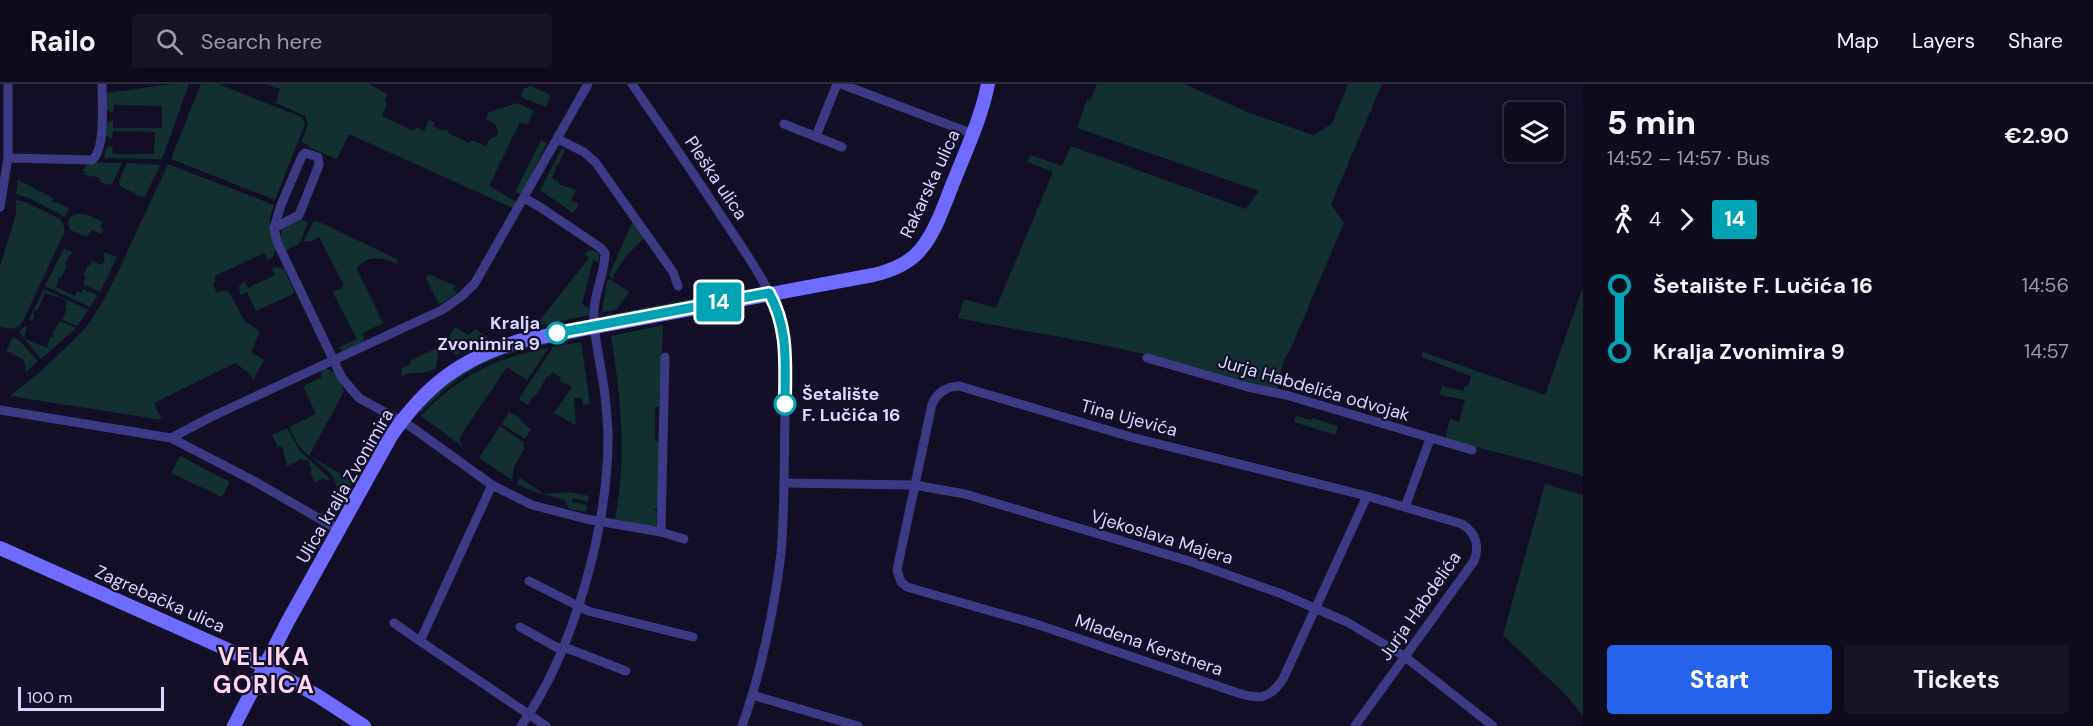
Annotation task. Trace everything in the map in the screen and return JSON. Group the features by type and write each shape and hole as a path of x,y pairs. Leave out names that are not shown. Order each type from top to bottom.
{"main road":[{"name":"Rakarska ulica","path":"769,293 880,273 900,266 912,258 928,238 973,134 983,107 988,84"},
{"name":"Ulica kralja Zvonimira","path":"234,726 264,666 391,436 419,401 436,385 478,356 519,341 769,293"},
{"name":"Zagrebačka ulica","path":"0,548 264,666 318,696 364,726"}],"street":[{"path":"0,207 8,158 8,84"},
{"path":"8,158 92,160 97,156 101,142 102,84"},
{"name":"Pleška ulica","path":"632,84 756,269 778,310 784,345 783,526 778,578 752,695 742,726"},
{"path":"816,136 839,84 973,134"},
{"path":"171,438 211,417 442,310 469,291 558,139 584,85"},
{"path":"784,124 842,147"},
{"path":"558,139 584,152 596,163 673,272 678,286"},
{"path":"274,228 299,215 319,165 318,157 314,154 305,153 302,156 280,205 274,228 284,258 346,385 367,403 410,426 492,484 522,501 540,508 600,522 661,532 684,539"},
{"path":"521,726 547,684 578,607 600,522 608,433 595,326 596,294 605,256 603,250 524,198"},
{"path":"661,532 665,357"},
{"name":"Jurja Habdelića odvojak","path":"1147,358 1248,387 1286,395 1472,450"},
{"name":"Tina Ujevića","path":"914,485 932,404 936,397 950,387 959,386 1131,437 1405,507"},
{"path":"0,410 171,438 254,481 339,530"},
{"path":"1405,507 1430,439"},
{"name":"Vjekoslava Majera","path":"784,483 914,485 965,494 1151,549 1237,578 1316,608 1355,627 1404,657 1493,726"},
{"path":"420,641 492,484"},
{"name":"Mladena Kerstnera","path":"914,485 897,570 901,582 907,587 1047,627 1248,697 1257,698 1276,689 1283,679 1367,496"},
{"name":"Jurja Habdelića","path":"1355,726 1471,566 1477,551 1474,535 1462,524 1405,507"},
{"path":"529,581 578,607 693,637"},
{"path":"394,623 546,726"},
{"path":"520,627 562,649 569,649 626,671"},
{"path":"752,695 858,726"}],"green space":[{"path":"172,84 189,84 162,159 104,158 106,148 112,146 113,154 154,154 155,132 113,131 112,139 106,136 106,123 113,120 113,128 162,128 162,106 114,105 113,113 106,110 106,93"},
{"path":"201,84 218,84 302,117 305,124 275,200 171,159"},
{"path":"266,84 369,84 387,94 385,100 387,105 382,116 414,131 416,127 424,131 429,120 435,123 433,126 449,131 448,133 469,143 471,140 486,146 490,138 496,137 498,132 495,124 486,119 489,112 517,103 534,111 527,125 520,122 489,186 515,201 515,209 349,134 337,159 308,147 309,145 301,142 308,125 305,116 276,103 280,89"},
{"path":"1097,84 1184,84 1250,113 1313,135 1332,124 1348,84 1382,84 1331,204 1344,223 1284,360 1277,389 1124,350 958,318 964,299 996,308 1053,172 1027,162 1030,155 1062,166 1071,146 1246,209 1259,191 1077,128 1087,100 1090,101"},
{"path":"531,86 549,94 546,107 521,97 523,89"},
{"path":"541,140 547,143 521,195 515,192"},
{"path":"562,148 565,150 558,165 556,164 552,178 559,184 576,190 571,200 579,204 573,213 540,190"},
{"path":"90,162 122,163 112,185 109,183 108,185 100,182 101,179 84,174 85,172 82,171"},
{"path":"127,163 160,165 145,196 142,197 120,186 119,181"},
{"path":"168,164 274,205 270,217 270,230 275,251 273,257 268,260 264,253 215,276 213,284 217,293 224,290 229,292 244,320 260,332 251,352 264,360 253,380 249,373 235,363 154,403 162,420 10,396 42,370 85,329 117,274"},
{"path":"18,180 53,198 52,201 69,208 65,217 29,198 16,194"},
{"path":"16,200 58,218 63,224 64,233 23,321 10,329 0,326 0,267 16,214"},
{"path":"78,214 103,222 100,228 103,229 101,234 92,230 87,237 70,230 68,222 71,216"},
{"path":"300,219 308,223 299,244 285,251 280,238 282,229"},
{"path":"317,221 397,259 397,264 377,258 367,260 358,266 357,269 383,323 363,333 364,341 343,351 339,347 357,339 332,291 342,289 344,285 319,237 310,242 304,241 313,222"},
{"path":"633,221 644,238 626,256 613,276 614,280 609,275"},
{"path":"64,248 72,252 56,287 75,296 77,291 81,293 83,289 98,295 90,307 45,286"},
{"path":"592,250 599,253 599,262 593,260 582,304 589,308 590,315 526,328 530,320 536,325 589,258 584,253"},
{"path":"105,252 117,257 100,292 83,284 86,277 83,276 92,261 102,265"},
{"path":"272,268 284,269 295,293 256,311 247,292 240,295 239,286 244,281 248,288 275,275"},
{"path":"428,274 456,286 453,289 457,293 439,305 426,279"},
{"path":"610,279 629,292 616,310 602,312 607,281"},
{"path":"1583,287 1583,476 1445,439 1450,419 1459,422 1465,400 1440,395 1442,386 1463,391 1465,386 1468,386 1471,376 1421,357 1423,352 1545,395"},
{"path":"44,289 88,310 77,326 62,320 67,309 64,299 45,293 37,311 35,310 32,321 29,319"},
{"path":"748,290 607,318 607,315"},
{"path":"60,321 76,328 41,359 19,332 25,326 27,327 24,338 47,348 50,337 54,335 52,334"},
{"path":"663,325 661,388 659,389 659,407 655,407 655,441 661,442 658,507 654,509 657,512 656,525 652,527 615,519 622,450 618,382 611,336"},
{"path":"455,327 469,335 475,329 489,338 456,355 441,346"},
{"path":"580,335 581,338 522,350 493,359 461,377 421,412 417,409 463,370 518,347"},
{"path":"13,337 19,340 38,361 27,371 23,359 6,351"},
{"path":"581,342 590,404 583,405 582,398 574,398 576,425 554,413 572,387 560,381 561,378 552,372 528,405 520,400 553,347"},
{"path":"439,347 436,368 428,372 401,376 402,368 411,364 410,361"},
{"path":"549,348 527,380 507,367 459,438 463,447 421,416 449,390 479,371 512,357"},
{"path":"326,368 335,373 344,391 309,456 298,445 289,427 316,414 303,386 321,378 321,372"},
{"path":"509,412 531,429 525,439 503,425"},
{"path":"1296,416 1338,426 1335,435 1294,422"},
{"path":"500,426 525,443 523,446 525,448 514,467 512,480 479,458"},
{"path":"287,428 300,451 330,479 326,481 324,478 315,483 308,460 302,459 287,466 282,446 278,447 272,435"},
{"path":"180,456 230,482 222,497 171,473"},
{"path":"312,457 353,481 343,499 332,475"},
{"path":"520,478 544,494 569,492 589,496 588,502 573,498 572,502 587,505 586,512 569,509 565,500 532,491 517,484"},
{"path":"1545,484 1583,495 1583,716 1567,696 1503,635"}],"bus line":[{"name":"14","path":"557,333 769,293 778,310 784,338 785,404"}],"place":[{"name":"Kralja Zvonimira 9","path":"557,333"},
{"name":"Šetalište F. Lučića 16","path":"785,404"}],"district":[{"name":"VELIKA GORICA","path":"264,670"}]}
